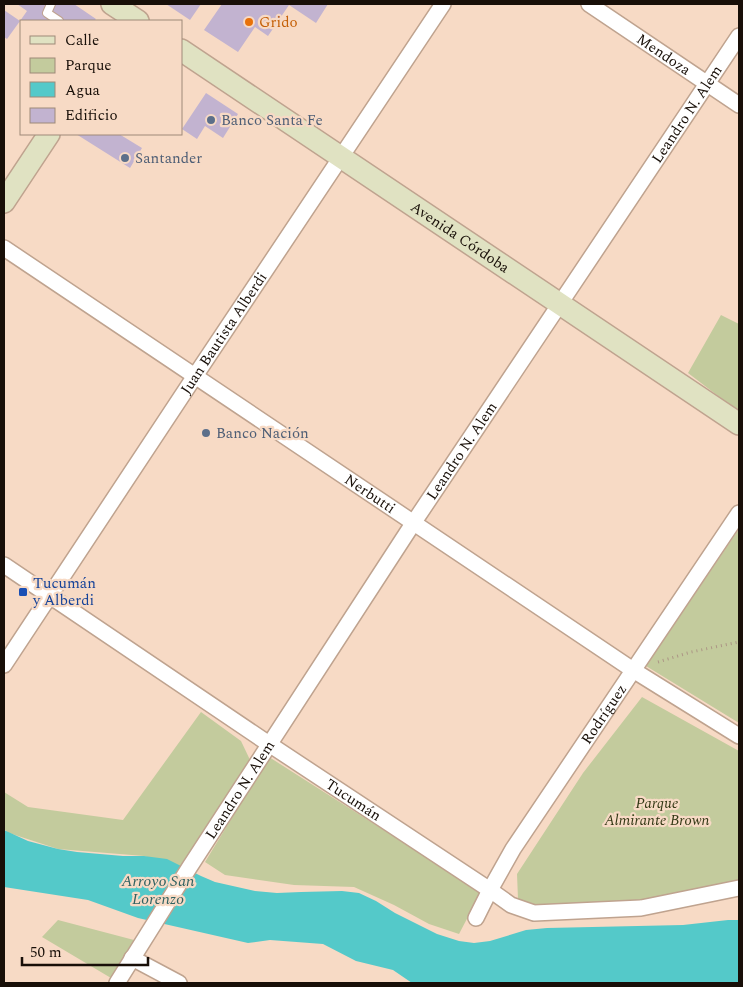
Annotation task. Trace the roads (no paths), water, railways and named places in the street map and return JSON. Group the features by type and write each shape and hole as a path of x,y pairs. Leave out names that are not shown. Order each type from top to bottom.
{"main road":[{"name":"Avenida Córdoba","path":"182,51 739,424"},
{"path":"4,202 48,135"}],"street":[{"name":"Juan Bautista Alberdi","path":"4,665 444,4"},
{"name":"Mendoza","path":"589,4 739,105"},
{"name":"Leandro N. Alem","path":"117,983 189,868 414,522 739,36"},
{"name":"Nerbutti","path":"4,248 633,670 739,736"},
{"name":"Rodríguez","path":"476,918 513,849 739,513"},
{"name":"Tucumán","path":"4,565 490,890 511,906 534,912 641,908 739,888"},
{"path":"132,958 180,983"}],"lane":[{"path":"51,4 47,13 58,20"}],"water":[{"name":"Arroyo San Lorenzo","path":"4,830 28,841 58,849 167,859 215,882 255,891 277,893 342,891 359,893 437,934 459,941 474,943 490,941 526,930 547,928 683,925 739,920 739,983 412,983 393,970 356,961 323,944 270,940 248,943 138,918 88,900 4,887"}],"place":[{"name":"Grido","path":"249,22"},
{"name":"Banco Santa Fe","path":"211,120"},
{"name":"Santander","path":"125,158"},
{"name":"Banco Nación","path":"206,433"},
{"name":"Tucumán y Alberdi","path":"23,592"}],"park label":[{"name":"Parque Almirante Brown","path":"657,812"}]}
